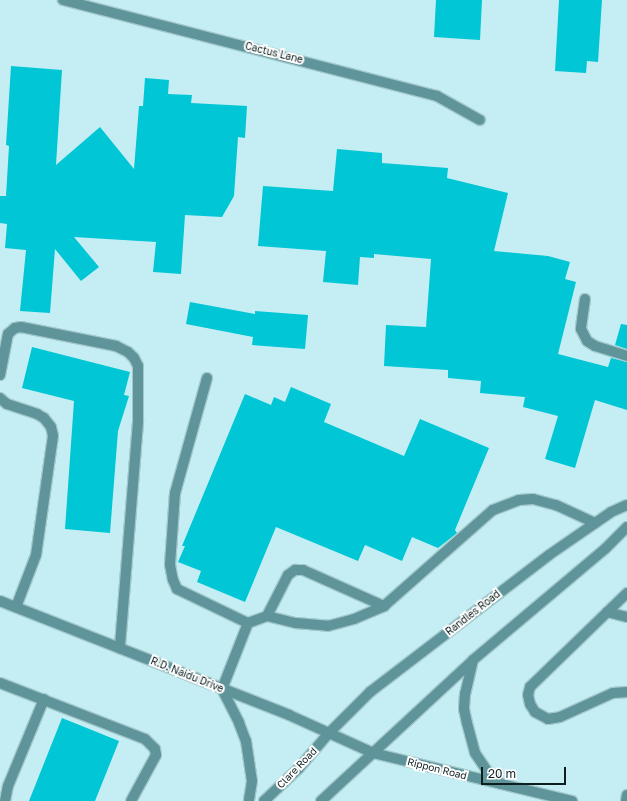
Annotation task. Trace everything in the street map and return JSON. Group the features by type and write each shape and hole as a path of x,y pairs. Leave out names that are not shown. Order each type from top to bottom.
{"street":[{"name":"Cactus Lane","path":"63,0 437,96 480,120"},
{"path":"585,299 581,329 587,341 595,346 627,356"},
{"path":"0,375 8,334 15,328 21,327 116,346 128,352 134,358 138,366 138,422 120,648"},
{"path":"207,378 175,493 170,565 173,580 177,589 248,623 267,616 296,623 328,626 354,619 384,606 493,510 519,500 533,499 556,505 595,523"},
{"path":"0,398 7,404 37,414 44,418 51,427 53,436 36,556 16,607"},
{"name":"Randles Road","path":"329,733 370,692 549,555 595,523 627,504"},
{"path":"321,801 473,660 605,549 627,527"},
{"path":"267,616 288,575 295,570 303,570 384,606"},
{"path":"627,593 530,686 528,695 530,704 535,712 548,719 560,717 613,693 627,692"},
{"name":"R.D. Naidu Drive","path":"0,601 289,714 373,753"},
{"path":"607,612 627,617"},
{"path":"248,623 222,689 246,741 252,781 249,801"},
{"path":"473,660 465,694 464,709 467,723 475,753 487,771 502,785"},
{"path":"0,683 145,739 155,749 155,760 131,801"},
{"path":"5,801 8,786 44,699"},
{"name":"Clare Road","path":"264,801 299,768 329,733"},
{"name":"Rippon Road","path":"373,753 572,801"},
{"path":"626,801 627,795"}],"building":[{"path":"436,0 482,0 480,40 434,37"},
{"path":"559,0 602,0 598,62 587,61 586,73 555,71"},
{"path":"11,66 62,70 56,165 100,127 134,169 139,106 143,106 145,78 169,80 168,94 192,95 191,103 247,106 245,138 238,137 234,196 222,217 185,215 181,274 153,272 156,242 74,237 99,267 81,281 55,249 50,313 20,311 26,250 5,248 7,224 0,223 0,196 6,196 9,146 6,145"},
{"path":"337,149 382,153 382,163 448,168 447,178 508,193 494,251 548,256 570,262 565,279 576,282 558,354 608,367 611,358 627,362 627,410 595,400 575,468 545,459 558,416 523,407 525,397 480,393 481,381 448,378 448,370 384,366 386,325 426,327 431,259 374,254 374,258 360,257 358,285 323,282 326,251 258,246 263,186 333,191"},
{"path":"190,302 255,314 255,311 308,315 305,349 252,345 253,337 186,324"},
{"path":"621,324 627,325 627,349 615,345"},
{"path":"32,347 130,372 124,395 129,396 118,431 110,533 65,529 74,401 22,388"},
{"path":"291,387 331,404 324,422 404,456 420,419 489,448 455,530 457,533 438,548 412,537 402,561 365,545 358,561 276,527 245,602 197,582 201,571 178,562 185,546 182,546 245,394 271,405 274,397 285,402"},
{"path":"62,718 119,741 95,801 29,801"}]}
